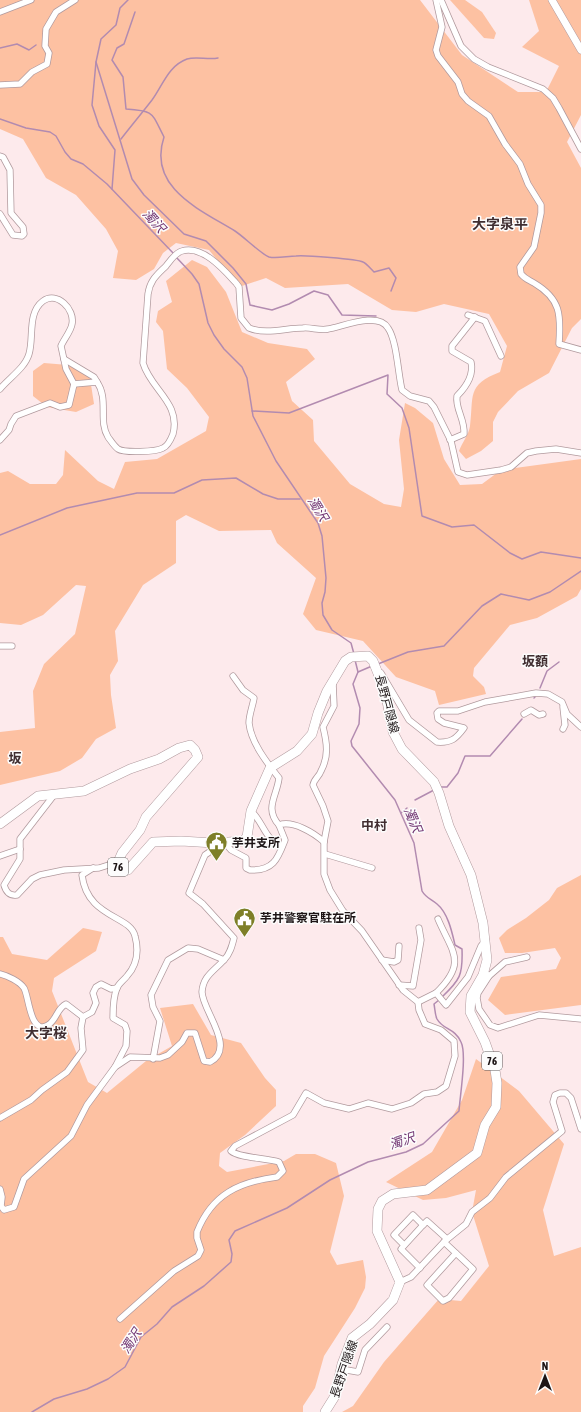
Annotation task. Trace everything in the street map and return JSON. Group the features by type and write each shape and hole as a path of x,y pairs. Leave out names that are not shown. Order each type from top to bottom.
{"main road":[{"name":"長野戸隠線","path":"270,768 274,764 297,751 307,742 312,734 318,713 327,691 345,661 351,657 368,656 373,661 377,669 385,691 393,732 402,748 434,782 439,793 446,817 471,875 486,940 487,974 471,996 470,1012 485,1042 496,1070 496,1106 485,1125 477,1153 427,1190 393,1194 382,1201 378,1209 377,1231 400,1282 393,1300 370,1324 352,1338 341,1369 335,1396 325,1412"},
{"name":"76","path":"0,824 38,796 84,791 130,769 158,759 179,748 190,745 195,750 198,757 146,817 118,862 118,867 123,870 128,870 153,842 181,841 238,843 245,840 247,837 251,811 270,768"}],"street":[{"path":"0,12 31,0"},
{"path":"0,85 20,84 32,72 46,64 49,53 45,46 46,29 56,12 75,0"},
{"path":"436,0 442,27 436,50 438,56 458,82 462,94 468,101 489,116 505,144 520,164 528,184 540,205 541,213 534,247 520,267 521,274 551,296 558,306 561,321 559,344 581,350"},
{"path":"441,0 461,46 474,58 488,67 543,89 553,98 581,148"},
{"path":"552,0 581,50"},
{"path":"0,156 3,157 10,170 12,213 23,227 24,234 22,236 13,235 0,214"},
{"path":"64,359 94,377 101,388 105,405 103,428 118,449 125,452 157,450 164,448 170,442 173,433 173,421 169,402 152,384 143,363 148,294 150,284 154,277 176,255 182,251 192,252 214,260 239,287 241,318 249,328 278,330 305,328 326,330 353,322 377,321 385,324 389,329 392,339 402,390 410,396 429,401 434,407 450,440 456,471 467,475 511,467 527,453 536,451 556,449 581,453"},
{"path":"0,389 21,368 29,354 35,313 43,301 49,298 61,300 66,306 72,319 72,324 61,346 66,369 74,384 69,405 60,407 50,403 16,416 10,424 9,430 0,440"},
{"path":"468,315 485,321 501,356"},
{"path":"450,440 464,434 463,418 457,406 457,396 466,386 472,369 471,362 452,351 452,346 475,317"},
{"path":"74,384 97,382"},
{"path":"0,646 12,646"},
{"path":"377,669 394,693 409,720 437,742 451,741 458,737 464,728 444,723 438,719 436,713 439,711 458,711 485,702 536,693 548,694 563,705 567,714 581,727"},
{"path":"115,1067 130,1058 153,1059 168,1055 182,1042 187,1033 191,1032 195,1033 204,1061 210,1062 218,1056 220,1049 218,1034 213,1018 203,999 202,992 206,977 224,960 232,948 234,938 218,920 189,893 205,855 224,842 231,850 246,858 246,868 257,871 273,864 280,856 285,840 279,825 273,817 272,800 279,778 270,768 253,736 249,722 254,698 243,690 234,676"},
{"path":"120,1319 174,1271 198,1256 201,1250 196,1238 197,1232 217,1201 231,1189 243,1184 277,1177 283,1171 279,1162 265,1158 238,1155 231,1151 241,1143 293,1115 306,1093 324,1103 349,1109 368,1103 392,1109 411,1103 424,1094 437,1092 446,1086 455,1056 454,1041 441,1030 425,1024 419,1010 418,1002 403,990 362,931 343,911 330,890 324,874 324,842 328,821 324,806 313,785 313,782 321,773 328,753 323,727 334,706 333,683"},
{"path":"563,705 562,712 565,725 563,729"},
{"path":"524,714 531,710 539,716 543,714"},
{"path":"54,794 20,839 20,859 4,885 7,892 12,895 17,895 32,879 40,875 64,870 93,868 118,862"},
{"path":"251,811 270,839 276,844 282,846"},
{"path":"279,825 289,823 324,842"},
{"path":"0,856 20,849"},
{"path":"325,854 372,868"},
{"path":"0,1189 2,1196 1,1206 4,1210 14,1207 24,1180 71,1136 87,1105 115,1067 126,1046 128,1031 125,1025 113,1018 113,1006 117,988 132,970 136,962 135,935 128,926 99,908 89,898 84,888 82,875 93,868"},
{"path":"418,1002 437,994 454,969 454,951 447,940 438,919"},
{"path":"399,985 413,986 421,940 419,928"},
{"path":"437,994 446,1005 468,977 481,946 486,940"},
{"path":"382,960 394,962 398,960 399,946"},
{"path":"153,1059 160,1021 151,995 168,960 188,948 198,948 224,960"},
{"path":"527,957 505,962 487,974 477,998 479,1009 490,1025 498,1028 539,1015 581,1019"},
{"path":"0,974 7,976 23,987 33,1020 38,1025 49,1025 62,1006 66,1004 84,1017"},
{"path":"0,1118 31,1100 67,1072 83,1050 81,1028 84,1017 92,1012 96,1003 93,993 96,987 101,984 111,989 117,988"},
{"path":"400,1282 411,1277 446,1240 466,1224 472,1212 490,1198 506,1177 562,1131 553,1102 555,1095 566,1093 571,1098 581,1129"},
{"path":"404,1246 394,1235 413,1215 423,1225"},
{"path":"420,1268 401,1249 427,1221 446,1240 456,1253 473,1269 449,1298 443,1301 427,1286 456,1253"},
{"path":"341,1369 358,1372 365,1350 387,1327"}],"shaded area":[{"path":"0,0 420,0 462,55 518,92 546,92 559,66 522,47 539,31 529,0 581,0 581,115 567,142 581,168 581,319 572,328 549,373 518,391 498,412 493,422 493,441 481,451 466,459 459,451 469,429 474,393 482,382 500,372 507,346 489,314 444,304 416,312 392,310 348,284 285,288 266,278 239,287 209,250 176,243 163,253 154,269 136,280 113,278 118,251 106,229 76,195 46,178 23,139 0,129"},
{"path":"450,0 465,0 482,12 496,33 494,39 484,38"},
{"path":"192,260 207,267 226,292 242,332 268,343 307,349 315,359 286,382 292,401 313,420 314,441 350,484 384,504 401,507 404,489 399,440 405,403 415,408 433,423 444,459 460,485 482,484 501,470 581,459 581,589 577,596 537,618 510,625 474,668 473,676 484,687 486,694 439,705 435,691 396,677 363,641 316,630 303,614 316,578 277,543 271,530 219,531 186,515 176,521 176,563 143,585 115,631 118,661 110,675 111,695 116,728 96,739 82,758 60,771 0,785 0,732 35,728 33,691 44,664 75,634 86,586 76,585 43,615 21,625 0,623 0,473 8,471 30,484 56,484 63,475 65,450 98,481 114,489 125,462 157,459 206,431 209,417 187,388 167,369 163,331 156,322 158,311 172,302 166,281"},
{"path":"44,363 80,366 90,378 94,404 76,412 47,407 33,396 33,371"},
{"path":"581,875 581,1005 505,1015 488,1000 501,977 556,969 561,958 555,948 522,953 505,953 499,938 507,930 526,918 549,900 557,888"},
{"path":"83,928 102,932 96,951 54,978 52,991 88,1082 107,1093 146,1061 172,1046 160,1008 193,1004 211,1035 241,1043 265,1078 276,1090 276,1106 245,1135 220,1153 219,1166 227,1172 284,1161 296,1154 315,1154 336,1163 344,1196 330,1252 337,1265 363,1260 366,1277 365,1288 355,1308 324,1356 315,1388 303,1406 303,1412 0,1412 0,937 3,937 12,954 47,960"},
{"path":"476,1059 519,1091 564,1144 543,1210 554,1256 581,1247 581,1412 342,1412 353,1406 384,1362 439,1299 461,1301 489,1266 472,1212 476,1190 446,1198 423,1200 386,1182 432,1152 462,1100"}],"waterway":[{"path":"112,189 115,150 99,126 92,105 96,62 101,39 116,25 120,8 128,0"},
{"path":"135,12 124,44 117,48 112,60 123,77 126,109 147,112 151,114 157,122 164,137 161,155 163,170 170,184 180,195 207,215 235,231 269,257 309,256 359,261 367,265 374,272 389,268 396,278 391,291"},
{"path":"0,48 17,44 29,50 36,45"},
{"path":"121,139 152,100 166,76 175,66 180,62 191,58 218,58"},
{"path":"96,62 132,179 144,195 184,234 206,241 233,268 246,284 250,305 272,310 289,304 314,291 328,295 342,315 376,316"},
{"name":"濁沢","path":"0,119 26,128 50,132 56,136 65,152 71,159 83,164 107,184 174,254"},
{"name":"濁沢","path":"176,257 199,284 208,323 214,335 224,349 242,367 247,378 253,416 276,461 318,523 322,536 326,578 325,592 322,603 323,615 332,630 351,643 354,654"},
{"path":"252,411 289,413 388,375 387,394 402,408 409,428 422,516 452,527 474,525 510,553 522,559 541,552 581,558"},
{"path":"0,535 67,508 137,493 174,493 202,480 236,478 263,494 278,499 300,499"},
{"path":"378,664 408,652 444,646 482,606 501,594 529,600 550,592 581,571"},
{"name":"濁沢","path":"355,660 358,672 353,684 360,708 359,724 351,741 352,746 395,800 414,843 422,891 444,912 449,923 455,945 462,949 462,965 457,981 442,997"},
{"path":"540,688 547,671 559,662"},
{"path":"358,672 372,666"},
{"path":"440,787 447,787 458,773 465,756 490,756 522,719"},
{"path":"415,800 434,790"},
{"name":"濁沢","path":"401,813 407,808"},
{"name":"濁沢","path":"32,1412 54,1399 87,1389 108,1379 125,1367 141,1337 157,1324 172,1307 204,1286 231,1262 232,1254 229,1240 235,1231 287,1208 330,1180 368,1162 406,1152 423,1144 459,1111 463,1075 463,1048 456,1034 442,1025 437,1019 434,1004 439,1000"}],"place":[{"name":"芋井支所","path":"216,862"},
{"name":"芋井警察官駐在所","path":"245,938"}],"district":[{"name":"大字泉平","path":"500,224"},
{"name":"坂額","path":"535,661"},
{"name":"坂","path":"15,758"},
{"name":"中村","path":"374,825"},
{"name":"大字桜","path":"46,1033"}]}
